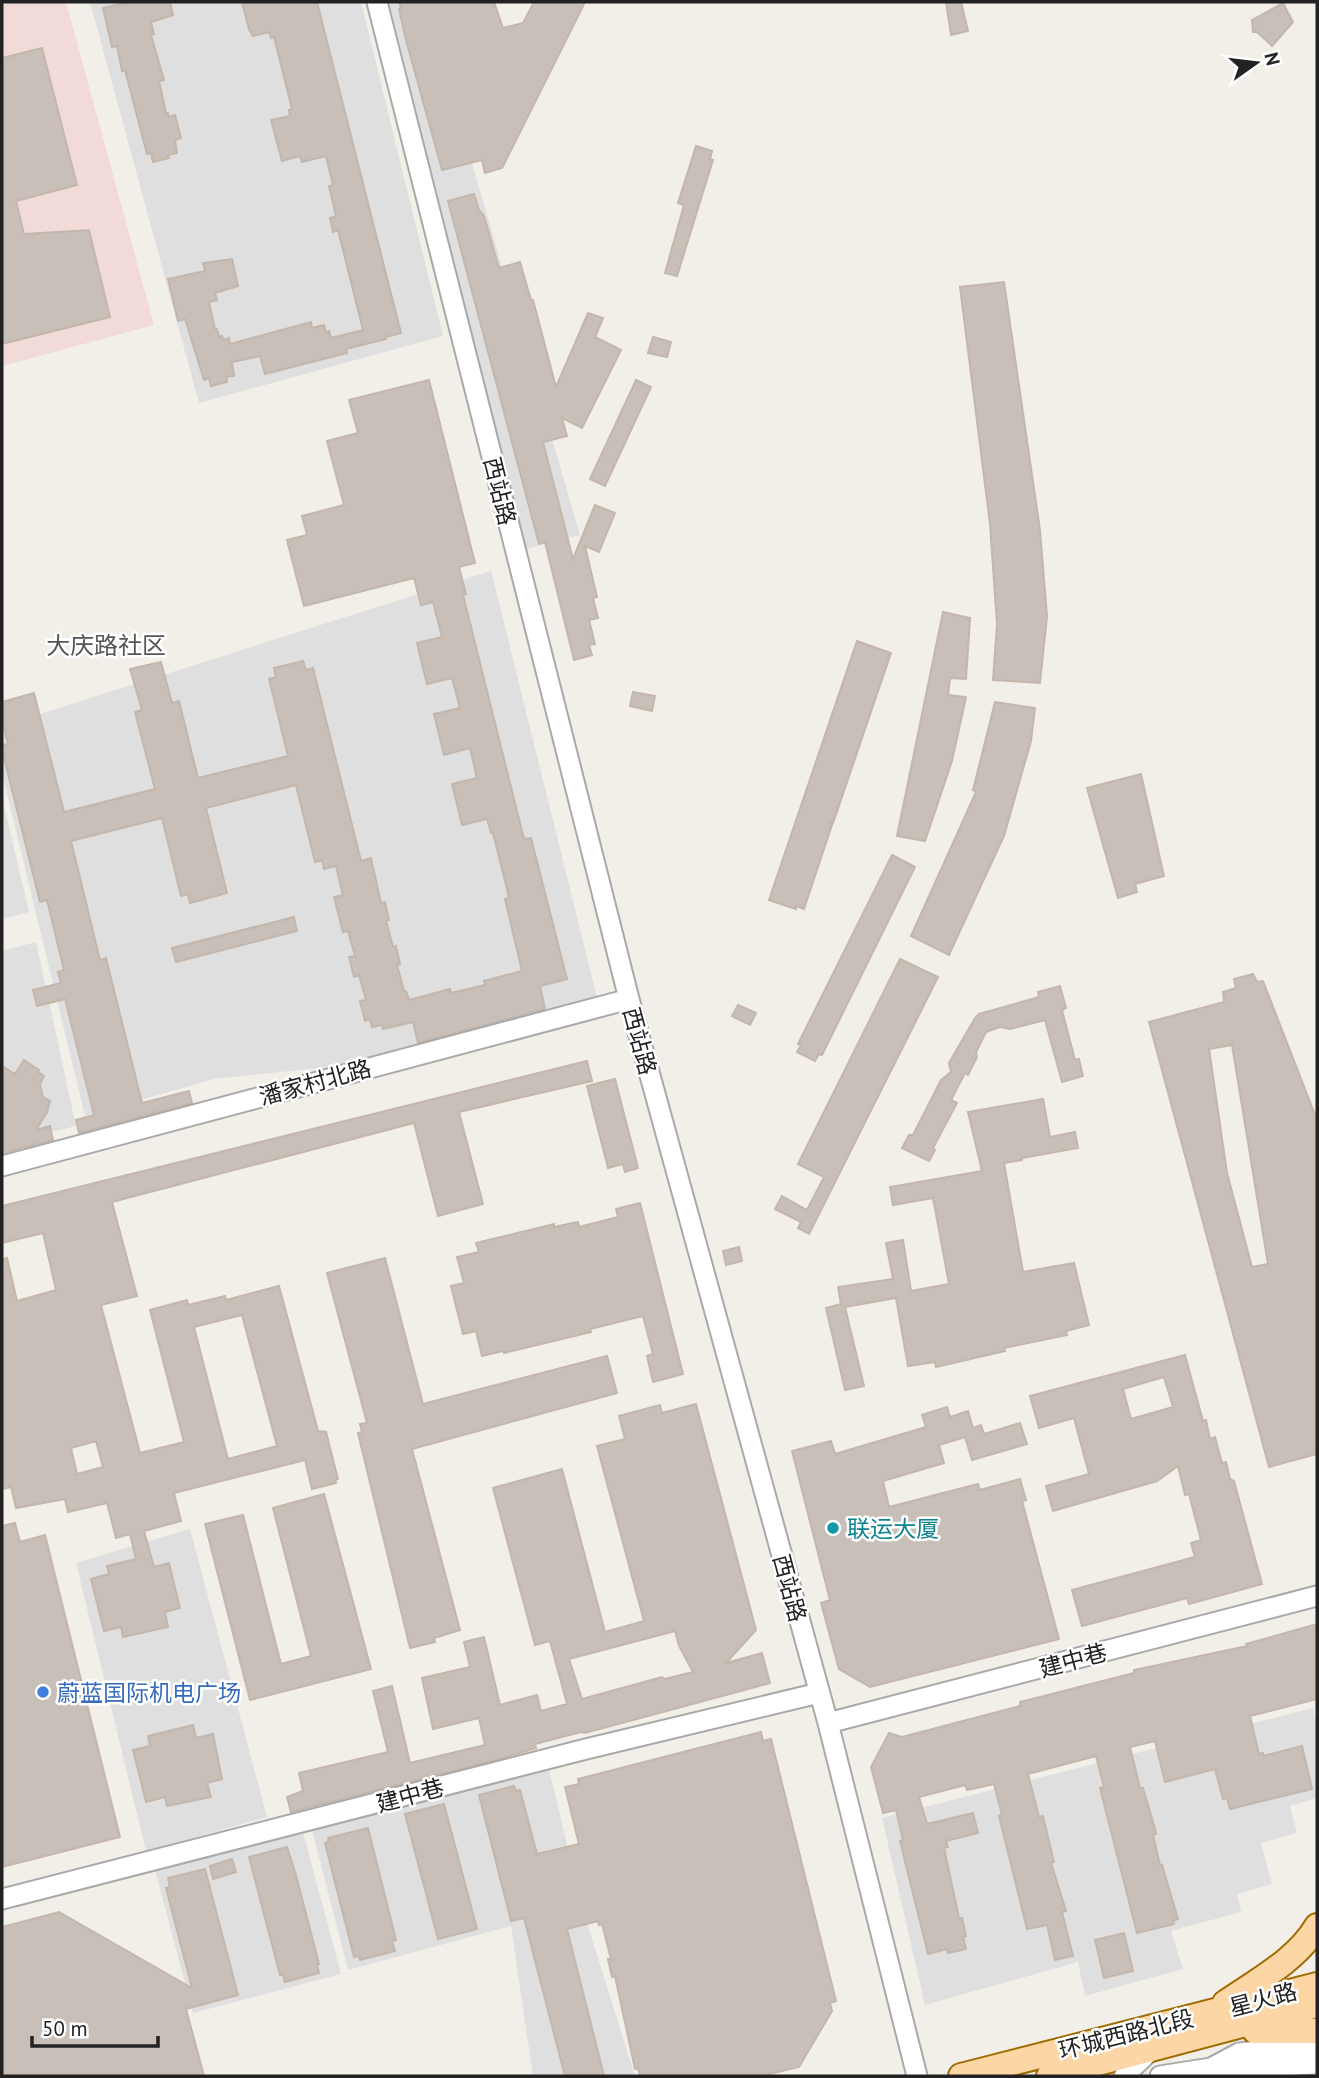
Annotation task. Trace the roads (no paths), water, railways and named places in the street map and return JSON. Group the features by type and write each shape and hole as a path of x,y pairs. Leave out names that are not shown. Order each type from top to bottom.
{"main road":[{"path":"1212,2022 1309,1940 1317,1926"},
{"name":"星火路","path":"1212,2022 1317,1985"},
{"name":"星火路","path":"1212,2022 1317,2005"},
{"path":"1212,2022 1317,2031"},
{"name":"环城西路北段","path":"1049,2076 1153,2048 1212,2022"},
{"name":"环城西路北段","path":"961,2076 1212,2022"}],"street":[{"name":"西站路","path":"377,2 628,999 828,1723 917,2076"},
{"name":"潘家村北路","path":"2,1166 628,999"},
{"name":"建中巷","path":"828,1723 1317,1596"},
{"name":"建中巷","path":"2,1899 573,1752 819,1693"},
{"path":"1212,2068 1239,2053 1300,2046 1317,2048"},
{"path":"1124,2076 1153,2048"},
{"path":"1160,2076 1212,2068 1231,2071 1287,2064 1317,2064"}],"place":[{"name":"联运大厦","path":"833,1528"},
{"name":"蔚蓝国际机电广场","path":"43,1692"}],"district":[{"name":"大庆路社区","path":"106,645"}]}
